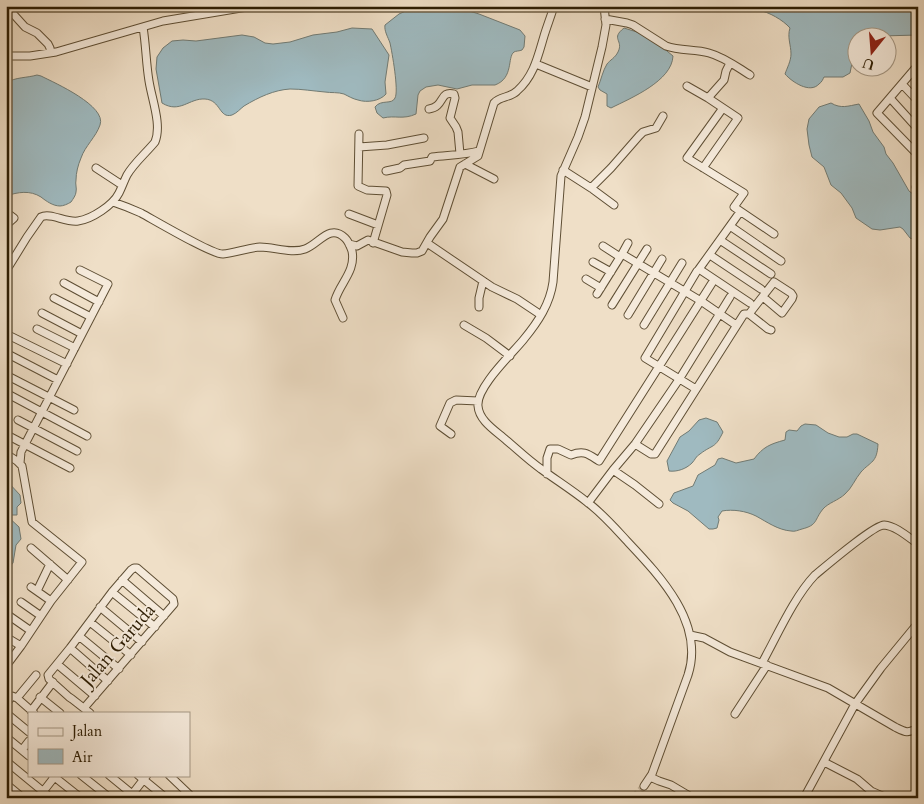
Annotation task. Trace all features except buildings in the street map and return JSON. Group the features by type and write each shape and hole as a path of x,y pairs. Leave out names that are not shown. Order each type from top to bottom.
{"street":[{"path":"6,6 25,27 37,33 48,44 50,53"},
{"path":"6,56 30,56 50,53 162,21 253,6"},
{"path":"349,244 357,246 368,240 402,252 412,254 422,251 443,219 460,167 478,156 494,103 497,99 508,97 518,91 528,80 536,64 554,6"},
{"path":"604,6 606,25 592,87 580,130 561,176 550,297 530,332 487,384 478,401 479,412 484,420 527,459 588,502 617,530 660,578 680,609 690,635 692,648 690,670 650,777 644,786"},
{"path":"605,19 633,25 666,46 707,52 722,58 750,75"},
{"path":"6,271 27,237 43,216 48,215 65,221 78,221 90,218 113,202 128,174 155,142 158,126 149,81 143,27"},
{"path":"708,98 724,80 730,63"},
{"path":"536,64 592,87"},
{"path":"916,71 877,113 918,155"},
{"path":"902,84 918,101"},
{"path":"687,86 738,118 703,168"},
{"path":"429,109 438,106 445,95 454,94 455,98 450,118 458,132 460,154"},
{"path":"890,98 917,125"},
{"path":"723,108 687,158 744,193 734,207 774,234"},
{"path":"591,188 639,136 656,128 663,116"},
{"path":"359,134 358,186 367,190 384,191 387,193 373,242"},
{"path":"359,147 387,145 424,138"},
{"path":"386,171 430,161 432,157 464,155 479,151"},
{"path":"465,164 494,179"},
{"path":"96,168 122,185"},
{"path":"563,170 614,205"},
{"path":"113,202 138,212 220,254 261,247 301,250 307,248 326,234 332,233 343,236 349,244 353,259 352,267 335,300 343,318"},
{"path":"6,212 14,218 6,224"},
{"path":"740,212 700,269 750,303"},
{"path":"348,214 378,225"},
{"path":"730,226 781,261"},
{"path":"720,240 771,274"},
{"path":"427,243 483,281 541,315"},
{"path":"586,279 599,291 628,243"},
{"path":"603,246 654,273 701,301 736,325"},
{"path":"612,305 646,249"},
{"path":"710,255 761,289"},
{"path":"628,315 662,259"},
{"path":"594,262 610,272"},
{"path":"644,325 682,263"},
{"path":"19,462 21,452 33,428 108,284 80,270"},
{"path":"696,389 645,358 697,271"},
{"path":"479,307 483,281"},
{"path":"635,444 651,454 655,454 736,325 744,314 749,314 762,297 774,282 793,296 782,313 762,297"},
{"path":"64,283 99,302"},
{"path":"547,474 546,458 550,449 558,449 571,455 577,452 585,452 599,461 712,283"},
{"path":"588,502 635,444 680,378 730,297"},
{"path":"54,298 91,317"},
{"path":"42,313 82,334"},
{"path":"749,314 771,330"},
{"path":"464,325 486,338 510,356"},
{"path":"37,329 75,348"},
{"path":"6,334 66,364"},
{"path":"6,353 58,380"},
{"path":"6,375 74,410"},
{"path":"6,393 87,436"},
{"path":"451,434 440,426 450,403 456,400 478,401"},
{"path":"18,420 77,451"},
{"path":"7,435 70,468"},
{"path":"6,454 19,462 23,470 32,522 82,562 51,601 6,666"},
{"path":"613,470 658,504"},
{"path":"735,714 765,664 789,614 809,581 815,575 877,527 884,525 896,529 918,544"},
{"path":"31,548 68,580"},
{"path":"50,564 34,589 51,601"},
{"name":"Jalan Garuda","path":"87,711 95,696 174,604 173,599 137,568 131,570 122,580"},
{"path":"87,711 53,682 48,675 112,592 122,580 164,616"},
{"path":"112,592 155,627"},
{"path":"21,602 41,616"},
{"path":"100,607 142,642"},
{"path":"8,615 31,631"},
{"path":"90,622 131,655"},
{"path":"804,798 855,704 885,662 918,623"},
{"path":"690,635 704,638 726,650 828,688 905,732 911,732 918,728"},
{"path":"79,636 119,669"},
{"path":"7,638 21,646"},
{"path":"70,648 108,681"},
{"path":"57,664 95,696"},
{"path":"17,698 36,675"},
{"path":"6,704 12,696 17,698 32,712 40,697 53,682"},
{"path":"40,697 59,712"},
{"path":"6,714 28,731"},
{"path":"6,737 28,755"},
{"path":"22,750 28,742"},
{"path":"6,761 52,798"},
{"path":"824,762 857,779 871,791 887,798"},
{"path":"38,798 54,776 81,798"},
{"path":"82,776 110,798"},
{"path":"111,776 133,796 143,777 166,798"},
{"path":"170,776 193,798"},
{"path":"650,777 671,784 690,797"},
{"path":"6,784 23,798"}],"water":[{"path":"424,6 453,6 520,30 525,36 524,47 512,55 508,73 501,82 495,85 472,85 457,89 438,85 426,87 418,95 416,114 407,117 383,118 377,113 375,107 380,103 394,100 396,94 395,71 385,25 399,14"},
{"path":"738,6 918,6 918,35 896,36 896,28 846,28 846,75 824,77 821,82 811,88 801,86 785,74 791,57 790,28 780,19 767,13 741,9"},
{"path":"352,28 372,29 389,55 385,82 386,94 377,100 362,101 339,93 290,89 267,94 228,116 214,102 205,99 174,107 162,103 156,69 157,57 163,48 172,41 196,41 242,35 273,44"},
{"path":"624,28 650,36 673,56 671,65 658,81 639,94 611,108 607,106 607,94 598,87 606,66 618,52 620,45 618,35"},
{"path":"37,75 78,96 96,110 100,118 100,125 85,149 79,163 76,175 76,194 71,202 63,206 57,206 37,195 28,193 6,196 6,83"},
{"path":"831,103 841,106 859,104 873,132 884,147 886,154 909,191 918,198 918,241 910,238 900,227 880,230 872,229 856,218 852,208 841,193 831,185 824,167 812,157 807,129 809,119 819,107"},
{"path":"706,418 717,422 723,432 718,441 687,467 669,471 667,461 680,437 689,431 699,420"},
{"path":"805,424 816,425 828,433 839,437 857,434 878,444 873,461 861,472 843,496 825,507 811,526 795,531 786,530 752,514 731,510 722,511 718,517 717,528 709,529 688,511 670,500 674,493 693,486 698,475 715,465 718,459 722,458 736,463 754,459 767,447 785,440 786,432 789,430 797,431"},
{"path":"6,471 8,474 7,481 20,495 21,503 17,507 17,515 11,515 9,507 6,506"},
{"path":"6,515 19,527 21,539 16,545 13,563 7,570 6,575"}],"tunnel":[{"path":"633,798 644,786"}]}
